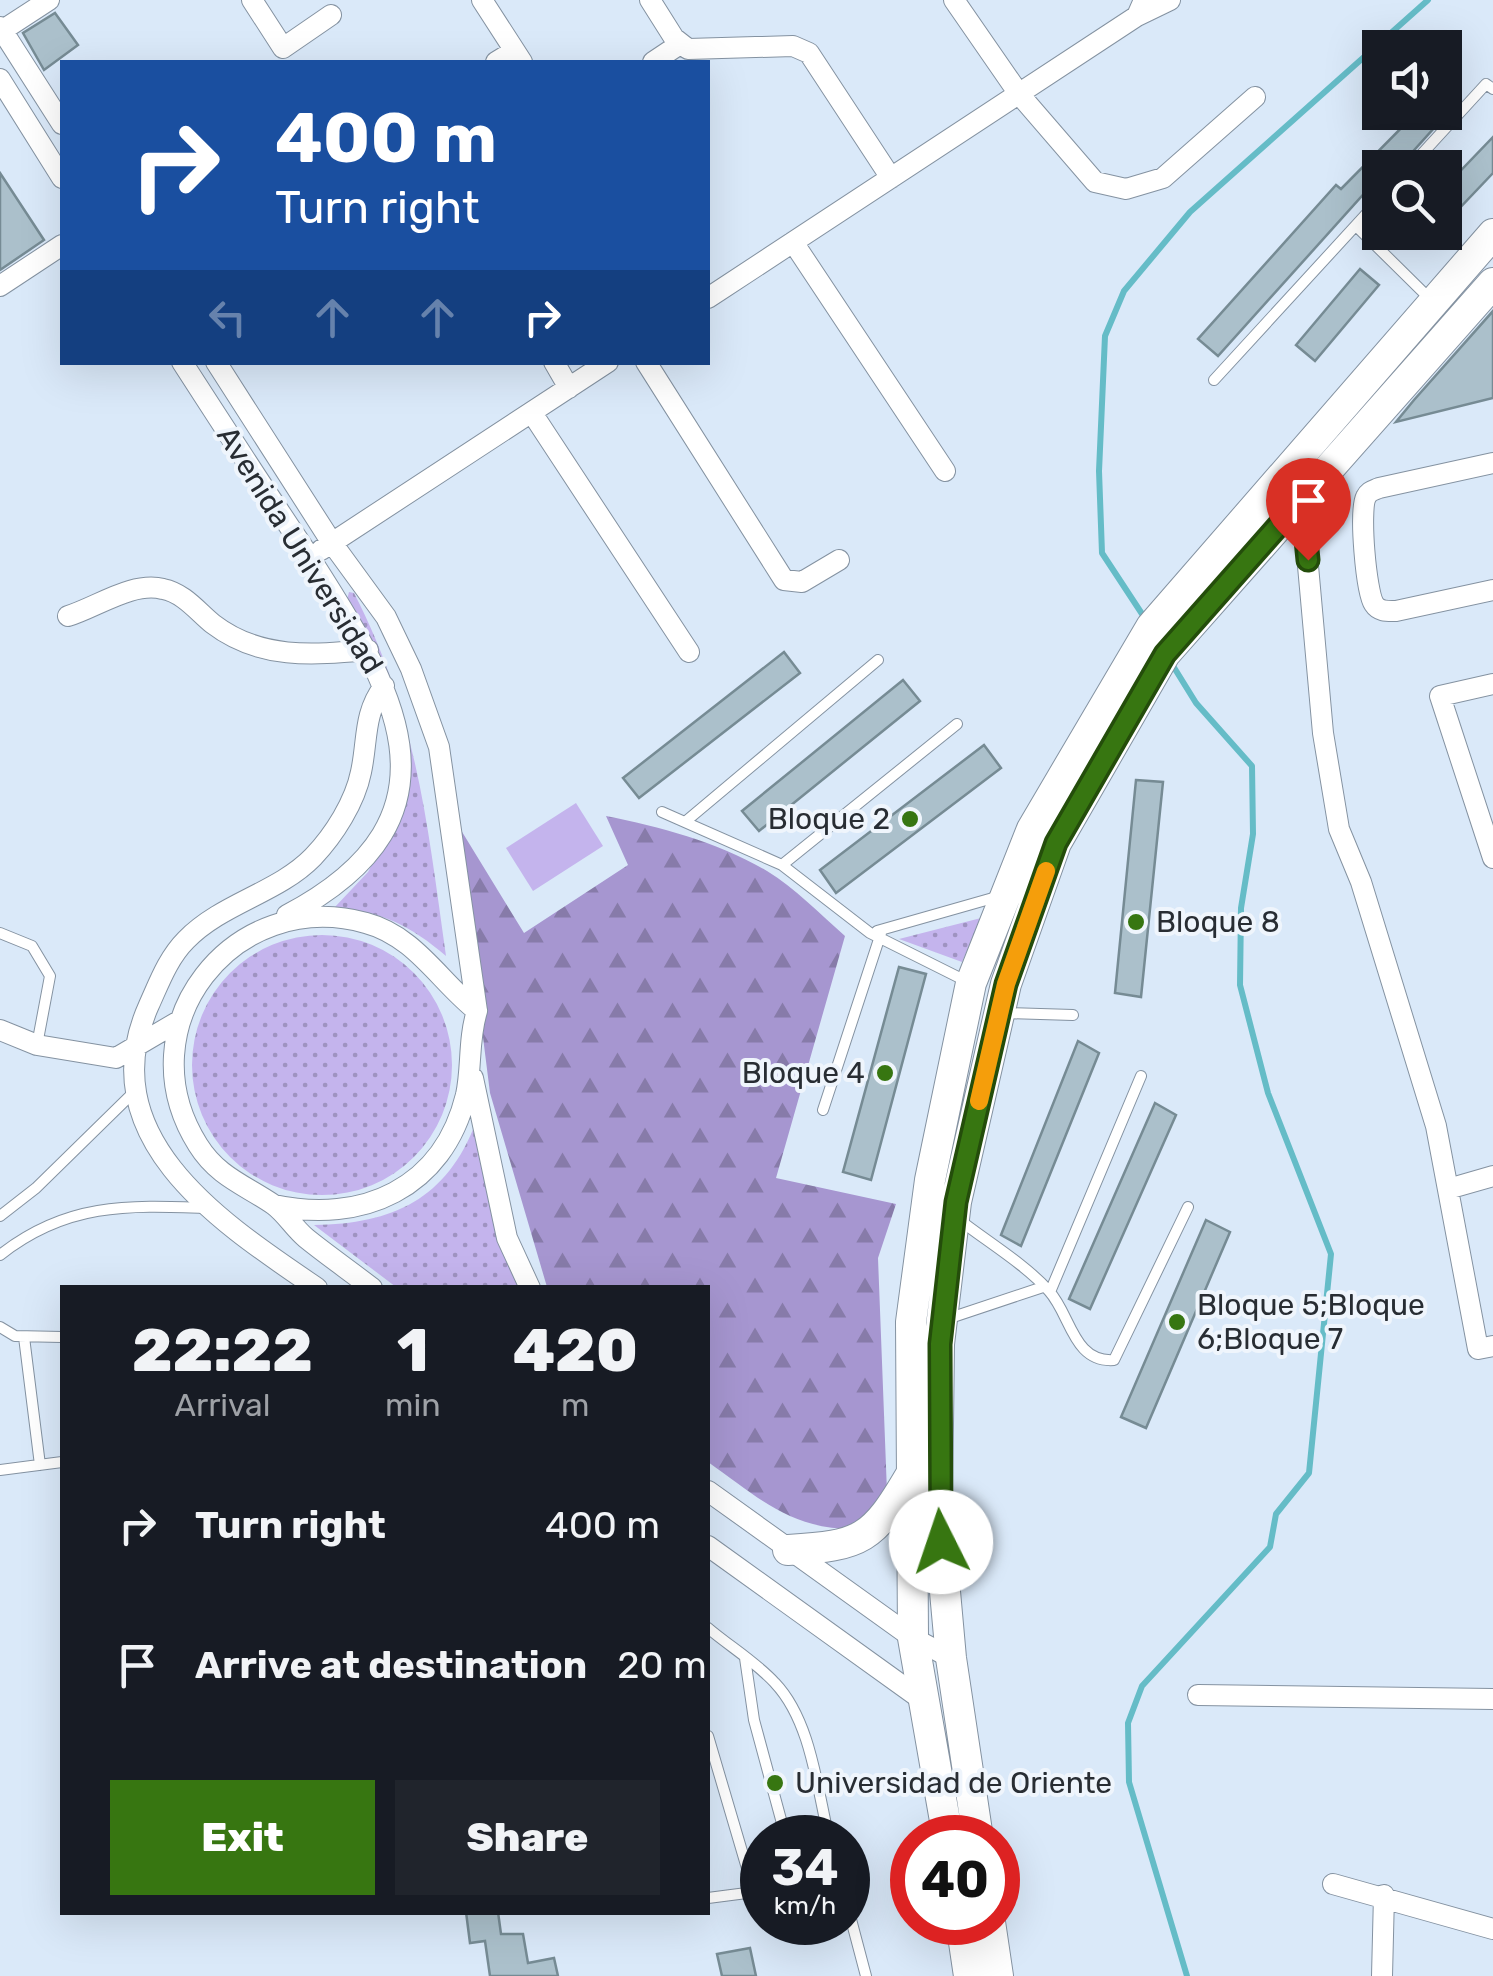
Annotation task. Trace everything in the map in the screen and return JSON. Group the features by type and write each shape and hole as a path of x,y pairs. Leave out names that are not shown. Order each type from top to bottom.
{"street":[{"path":"49,0 1,29 60,121"},
{"path":"252,0 283,48 331,15"},
{"path":"482,0 511,59"},
{"path":"650,0 680,44 697,51 792,46 809,53 891,178"},
{"path":"954,0 1019,94 1095,182 1126,188 1164,178 1255,98"},
{"path":"710,297 1019,94 1141,8 1170,0"},
{"path":"656,60 680,44"},
{"path":"0,79 60,175"},
{"path":"944,1815 913,1638 911,1322 930,1180 970,983 1032,830 1151,627 1493,234"},
{"path":"793,242 945,472"},
{"path":"0,286 60,246"},
{"path":"975,1815 951,1658 937,1503 942,1320 954,1216 999,1013 1056,843 1165,654 1493,282"},
{"name":"Avenida Universidad","path":"184,365 368,650 397,720 402,762 396,806 382,836 341,882 268,925"},
{"name":"Avenida Universidad","path":"218,365 332,542 386,616 412,669 438,747 477,1011"},
{"path":"556,365 570,388"},
{"path":"309,558 604,365"},
{"path":"648,365 784,580 802,582 838,560"},
{"path":"532,413 689,652"},
{"path":"1493,464 1378,488 1366,497 1364,506 1366,562 1376,606 1391,612 1493,590"},
{"path":"1302,499 1323,732 1339,829 1361,882 1436,1126 1478,1349 1493,1346"},
{"path":"68,616 133,590 163,588 187,600 216,626 262,651 314,655 368,650"},
{"path":"1493,684 1440,696 1493,858"},
{"path":"314,1285 229,1224 180,1182 148,1132 135,1092 134,1048 167,966 185,940 216,916 311,859 341,820 361,775 367,717 384,686"},
{"path":"368,1285 265,1201 216,1168 188,1128 175,1081 179,1021 195,987 227,950 268,925 320,916 371,924 402,939 477,1011 468,1042 469,1063 507,1238 529,1285"},
{"path":"0,1030 36,1045 116,1058 179,1021"},
{"path":"229,1224 265,1201 333,1212 360,1208 410,1183 430,1164 460,1118 469,1063"},
{"path":"1448,1189 1493,1176"},
{"path":"788,1550 860,1540 887,1516 912,1473"},
{"path":"710,1492 913,1638 951,1658"},
{"path":"710,1547 925,1702 961,1723"},
{"path":"1198,1694 1493,1698"},
{"path":"1332,1884 1384,1895 1493,1929"},
{"path":"1382,1976 1384,1895"},
{"path":"964,1945 969,1976"},
{"path":"993,1945 998,1976"}],"lane":[{"path":"1426,150 1486,84 1493,89"},
{"path":"1214,380 1362,219"},
{"path":"1356,226 1434,302"},
{"path":"685,822 878,660"},
{"path":"782,866 958,724"},
{"path":"662,812 782,866 877,934 970,983"},
{"path":"877,934 1006,895"},
{"path":"0,934 32,946 50,976 36,1045"},
{"path":"822,1110 877,934"},
{"path":"999,1013 1073,1016"},
{"path":"942,1320 1047,1289 1141,1076"},
{"path":"0,1216 36,1188 135,1092"},
{"path":"0,1255 34,1228 115,1205 210,1208"},
{"path":"954,1216 1047,1289 1087,1354 1101,1361 1114,1360 1188,1207"},
{"path":"0,1327 24,1337 60,1337"},
{"path":"24,1337 40,1465"},
{"path":"0,1470 60,1462"},
{"path":"710,1630 788,1700 802,1732 823,1815"},
{"path":"745,1658 754,1720 780,1815"},
{"path":"710,1742 740,1836"},
{"path":"710,1898 740,1894"},
{"path":"858,1945 866,1976"}],"shaded area":[{"path":"349,592 354,593 375,638 406,727 425,815 446,956 394,921 334,908 368,872 383,843 398,765 347,600"},
{"path":"576,803 603,846 533,891 506,848"},
{"path":"981,918 962,962 899,939"},
{"path":"322,935 372,945 414,973 442,1015 452,1065 442,1115 414,1157 372,1185 322,1195 272,1185 230,1157 202,1115 192,1065 202,1015 230,973 272,945"},
{"path":"476,1122 493,1222 517,1285 393,1285 314,1225 369,1219 414,1202 450,1170"}],"green space":[{"path":"606,816 689,837 748,861 787,885 845,936 776,1178 896,1204 878,1258 887,1492 856,1529 833,1528 794,1518 710,1463 710,1285 546,1285 490,1093 456,822 524,933 628,865"}],"building":[{"path":"55,13 78,45 44,70 23,33"},
{"path":"1399,130 1432,130 1414,150 1379,150"},
{"path":"1493,137 1493,173 1462,206 1462,169"},
{"path":"1362,168 1362,196 1218,356 1198,339 1336,185 1341,189"},
{"path":"0,173 44,240 0,270"},
{"path":"1360,269 1379,285 1315,361 1296,345"},
{"path":"1493,311 1493,398 1396,422 1414,400"},
{"path":"784,652 800,673 639,798 623,778"},
{"path":"903,680 920,701 759,831 742,811"},
{"name":"Bloque 2","path":"984,745 1001,768 836,893 820,870"},
{"name":"Bloque 8","path":"1136,780 1163,782 1141,997 1115,993"},
{"name":"Bloque 4","path":"899,967 926,974 871,1180 843,1172"},
{"path":"1078,1041 1099,1053 1021,1246 1001,1235"},
{"name":"Bloque 5;Bloque 6;Bloque 7","path":"1155,1103 1176,1115 1090,1309 1069,1299"},
{"name":"Bloque 5;Bloque 6;Bloque 7","path":"1206,1220 1230,1232 1146,1428 1121,1417"},
{"path":"466,1915 498,1915 501,1934 523,1934 528,1963 554,1958 558,1976 490,1976 485,1941 470,1943"},
{"path":"750,1948 756,1976 722,1976 717,1954"}],"waterway":[{"path":"1146,620 1102,553 1099,471 1105,336 1124,291 1190,212 1428,0"},
{"path":"1170,661 1196,703 1252,766 1253,834 1241,908 1240,985 1268,1093 1331,1254 1309,1473 1276,1514 1270,1547 1142,1686 1128,1723 1129,1782 1187,1976"}],"slow traffic":[{"path":"979,1101 1006,984 1046,871"}],"place":[{"name":"Bloque 2","path":"910,819"},
{"name":"Bloque 8","path":"1136,922"},
{"name":"Bloque 4","path":"885,1073"},
{"name":"Bloque 5;Bloque 6;Bloque 7","path":"1177,1322"},
{"name":"Universidad de Oriente","path":"775,1783"}],"route":[{"path":"941,1542 937,1503 940,1344 956,1202 1006,984 1056,843 1165,654 1302,499 1308,560"}]}
